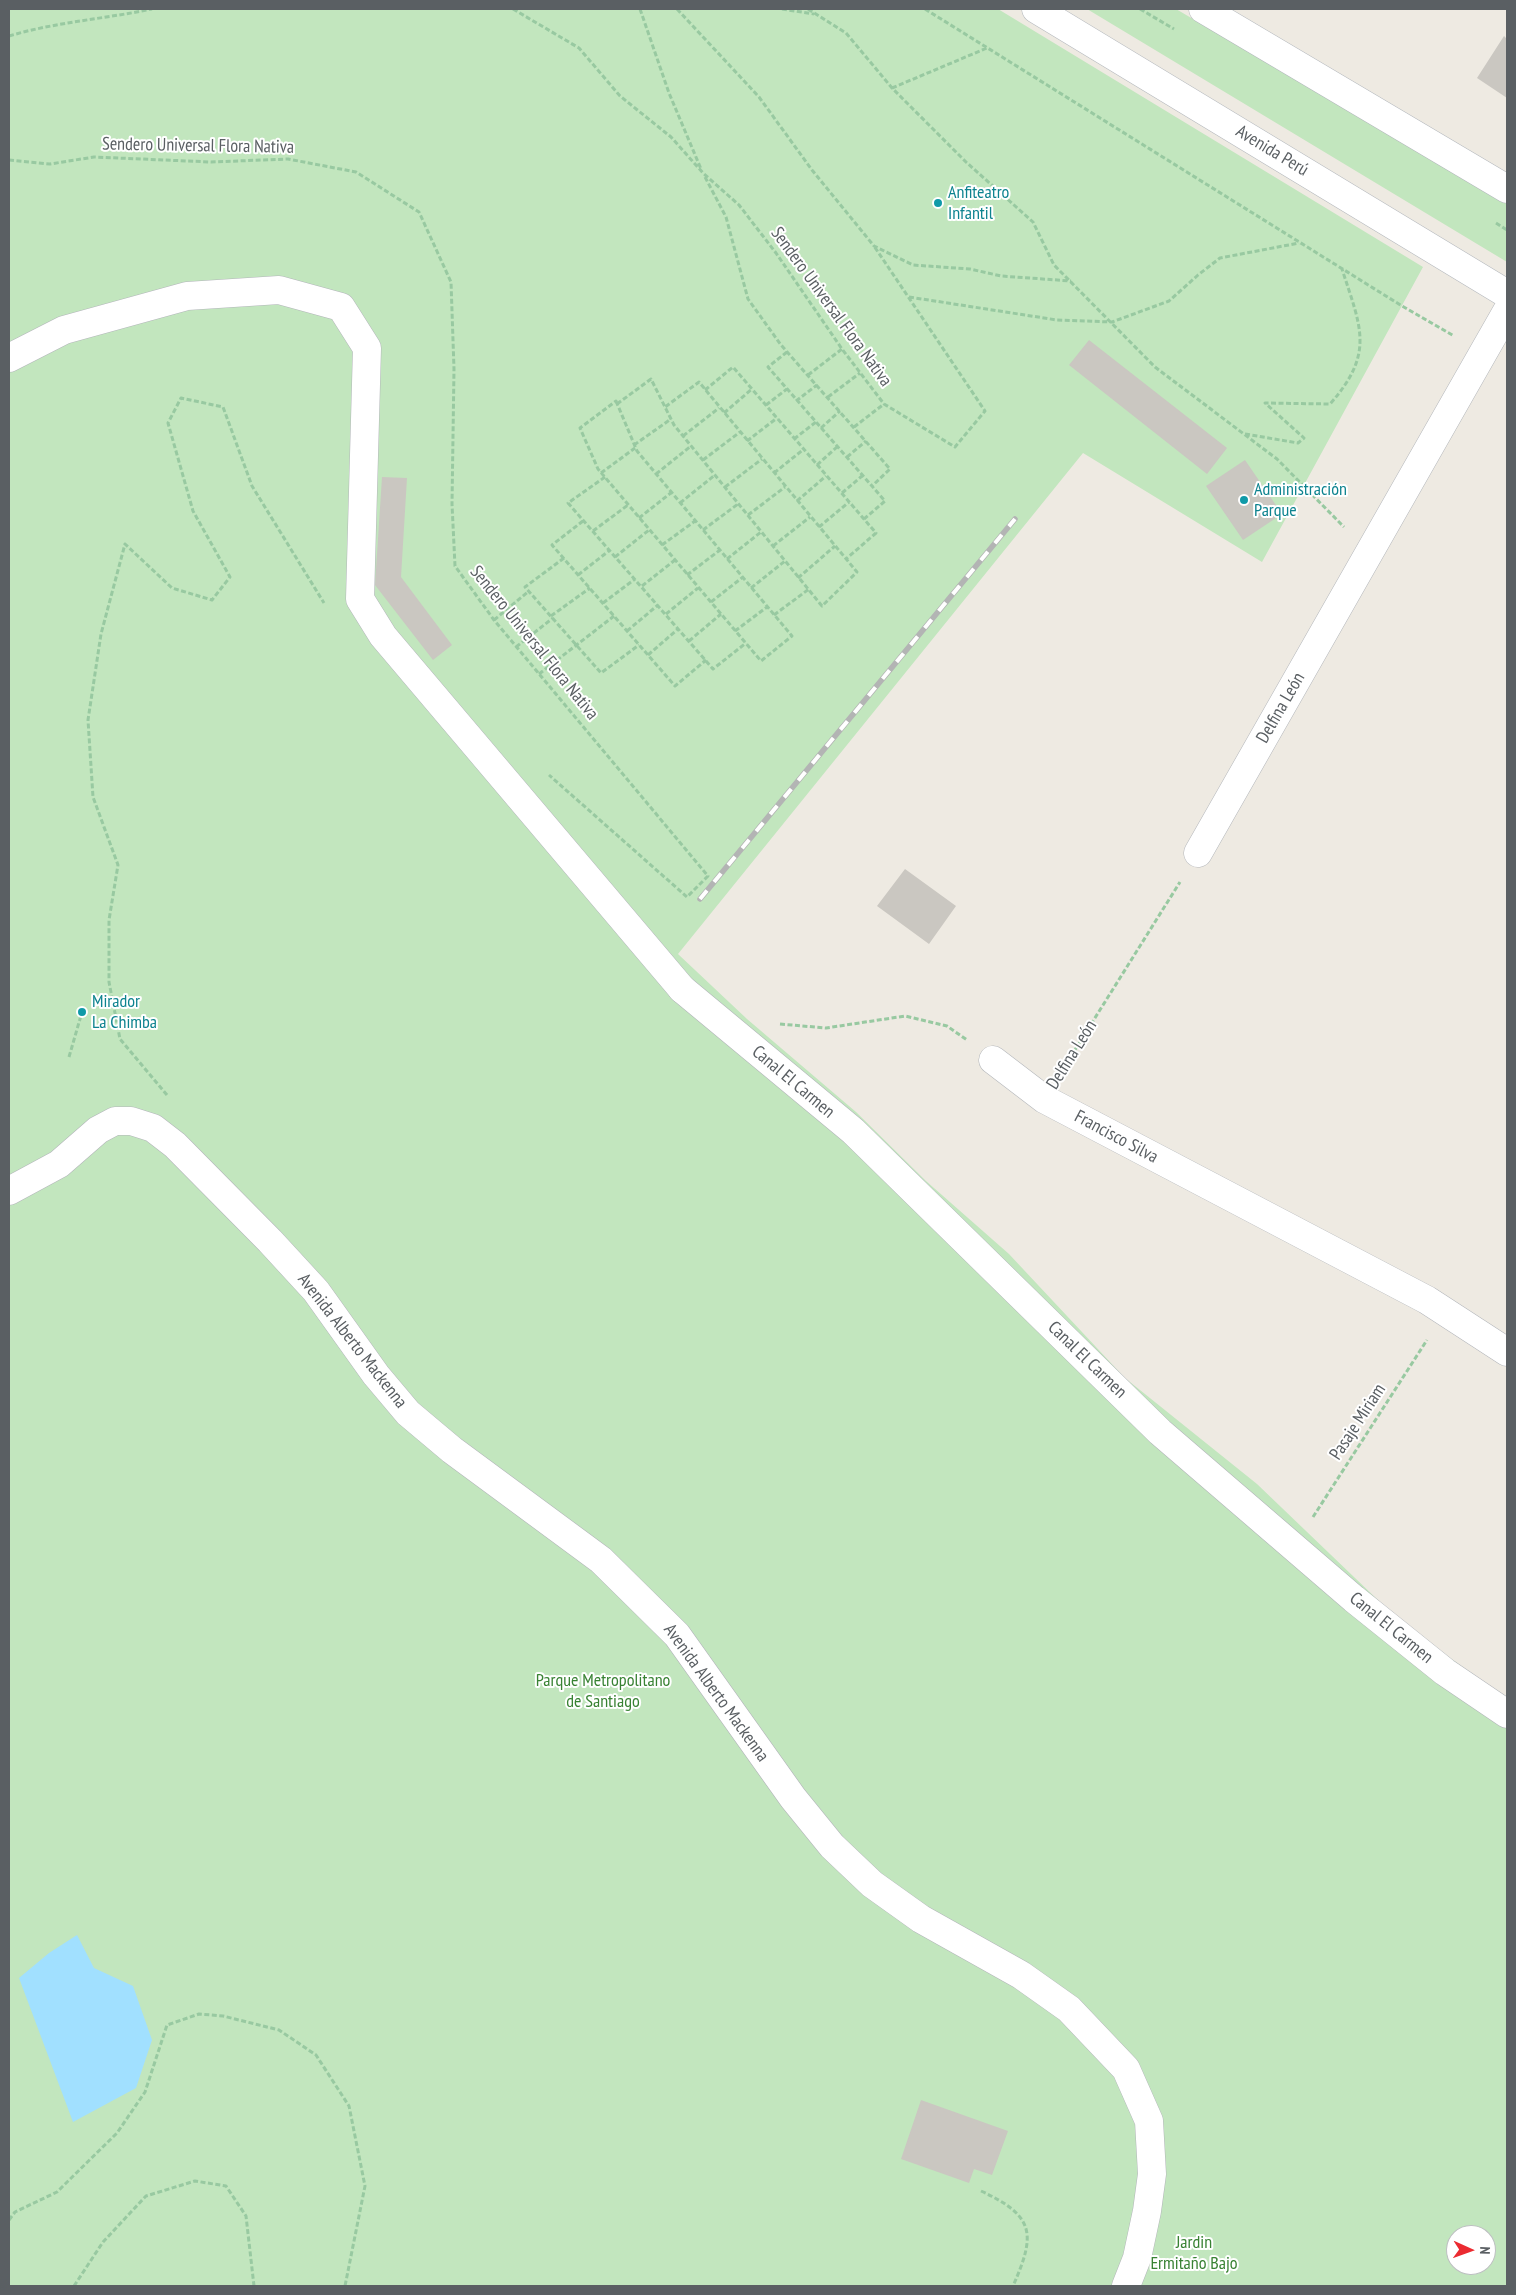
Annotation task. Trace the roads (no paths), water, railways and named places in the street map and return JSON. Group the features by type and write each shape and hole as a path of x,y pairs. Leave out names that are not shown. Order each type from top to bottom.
{"street":[{"name":"Avenida Perú","path":"1036,9 1507,294"},
{"path":"1203,9 1507,189"},
{"name":"Canal El Carmen","path":"9,358 64,330 187,296 279,290 341,307 367,348 360,599 383,636 682,989 853,1131 1160,1432 1445,1672 1507,1714"},
{"name":"Delfina León","path":"1198,853 1507,311"},
{"name":"Francisco Silva","path":"994,1060 1044,1100 1445,1312 1507,1352"},
{"name":"Avenida Alberto Mackenna","path":"9,1191 59,1164 78,1150 98,1130 116,1121 131,1121 153,1128 175,1145 270,1241 316,1292 376,1375 408,1413 452,1450 601,1560 677,1635 793,1798 832,1846 872,1884 921,1919 1021,1975 1070,2009 1126,2070 1149,2121 1152,2174 1137,2258 1126,2286"}],"water":[{"path":"77,1935 94,1968 133,1986 152,2040 136,2088 73,2122 19,1978 49,1953"}],"railway":[{"path":"700,899 1015,519"}],"place":[{"name":"Anfiteatro Infantil","path":"938,203"},
{"name":"Administración Parque","path":"1244,500"},
{"name":"Mirador La Chimba","path":"82,1012"}],"park label":[{"name":"Parque Metropolitano de Santiago","path":"603,1691"},
{"name":"Jardin Ermitaño Bajo","path":"1194,2253"}]}
